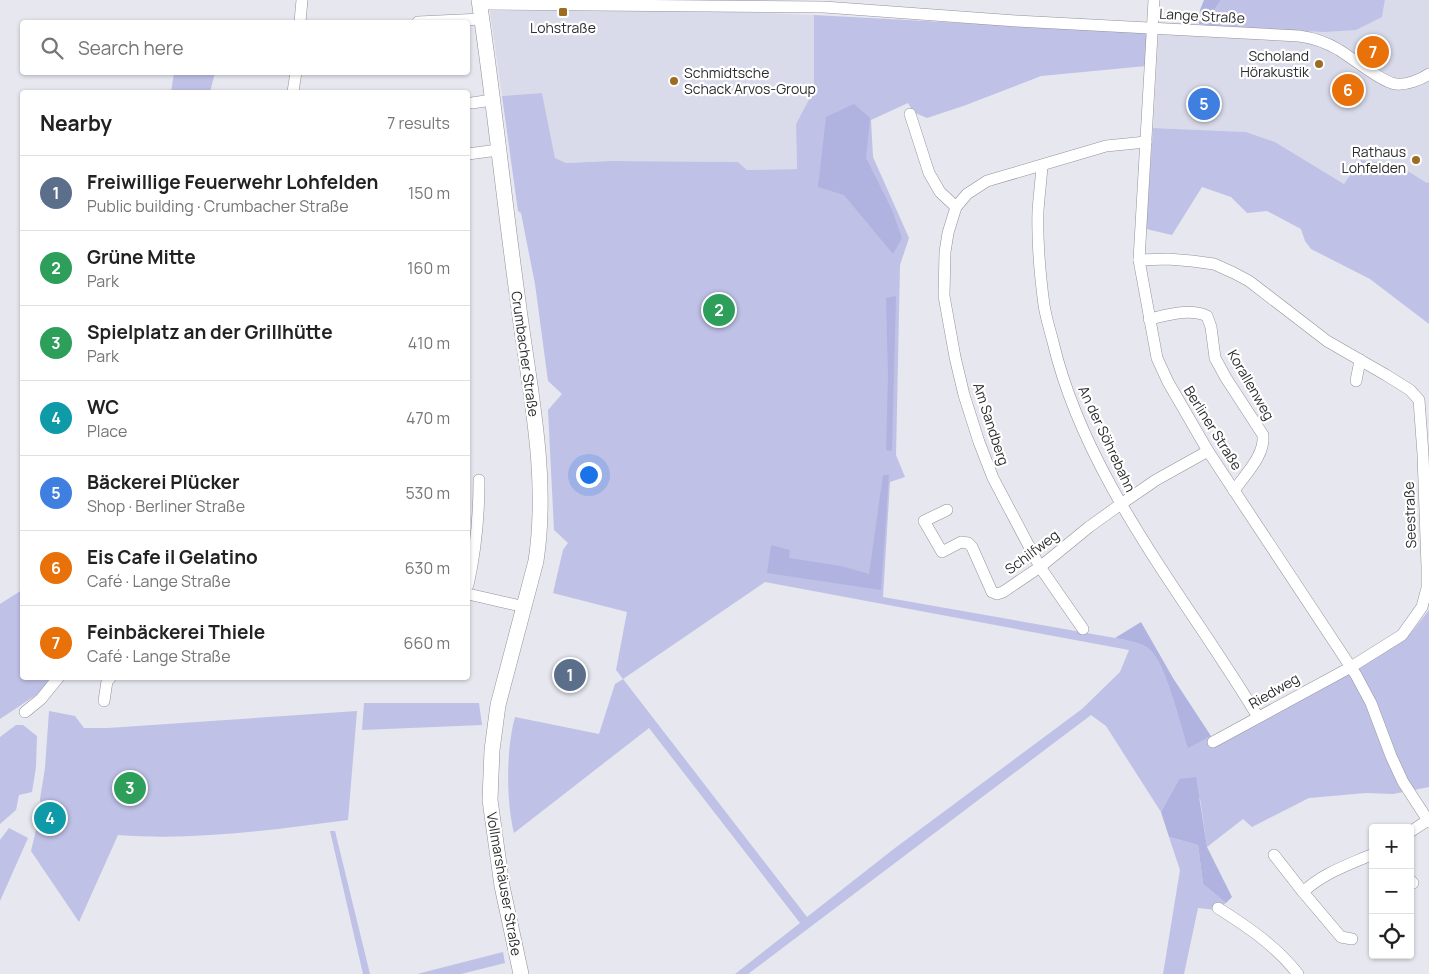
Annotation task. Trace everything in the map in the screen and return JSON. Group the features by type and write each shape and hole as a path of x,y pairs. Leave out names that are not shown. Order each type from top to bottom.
{"main road":[{"name":"Crumbacher Straße","path":"480,7 538,444 541,496 540,539 536,561 498,705"},
{"name":"Vollmarshäuser Straße","path":"498,705 492,750 490,800 502,886 521,974"}],"street":[{"path":"300,20 302,0"},
{"name":"Berliner Straße","path":"1154,0 1139,260 1157,358 1168,382 1208,451 1351,667 1371,703 1403,782 1429,821"},
{"name":"Lange Straße","path":"426,20 480,7 648,3 794,6 863,5 1016,21 1316,38 1338,49 1367,70 1394,84 1411,82 1429,74"},
{"path":"293,90 296,75"},
{"path":"472,103 492,100"},
{"path":"910,114 929,173 940,192 956,207"},
{"name":"Am Sandberg","path":"1083,629 1040,567 989,469 967,407 955,357 944,296 945,252 948,233 956,207 967,194 987,181 1106,146 1146,142"},
{"path":"470,154 498,150"},
{"name":"An der Söhrebahn","path":"1042,166 1038,212 1044,306 1058,364 1074,407 1096,458 1121,504 1233,675 1258,717"},
{"name":"Seestraße","path":"1139,260 1192,260 1214,264 1234,272 1327,341 1410,390 1419,400 1423,454 1426,588 1422,607 1402,635 1351,667"},
{"name":"Korallenweg","path":"1149,319 1177,313 1198,312 1208,316 1215,358 1263,435 1264,442 1260,454 1234,491"},
{"path":"1356,381 1360,360"},
{"name":"Schilfweg","path":"947,510 924,521 942,552 961,542 968,542 992,592 997,594 1040,567 1089,527 1156,480 1208,451"},
{"path":"470,577 479,516 479,480"},
{"path":"470,594 525,607"},
{"name":"Riedweg","path":"1213,742 1351,667"},
{"path":"26,712 41,699 56,680"},
{"path":"104,701 108,680"},
{"path":"1414,830 1429,821"},
{"path":"1274,855 1341,937 1352,940"},
{"path":"1303,892 1315,881 1330,872 1369,856"},
{"path":"1218,908 1261,936 1285,958 1298,974"}],"shaded area":[{"path":"1204,0 1221,0 1215,9 1214,26 1199,24 1200,10"},
{"path":"1221,0 1385,0 1382,17 1356,30 1324,32 1214,26 1215,9"},
{"path":"1385,0 1429,0 1429,182 1427,183 1398,165 1344,184 1275,142 1246,132 1153,128 1159,22 1214,26 1382,17"},
{"path":"490,11 711,11 814,15 814,90 796,124 797,169 747,170 738,162 611,161 566,163 555,158 542,93 502,96"},
{"path":"814,15 1147,33 1146,66 1041,76 927,118 913,112 908,103 871,120 873,157 909,238 900,265 896,455 905,477 890,482 883,597 1115,638 1141,645 1149,649 1155,656 1167,680 1188,747 1211,736 1217,744 1364,664 1411,633 1429,610 1429,787 1393,794 1366,793 1309,798 1252,827 1243,819 1207,847 1200,799 1179,779 1161,812 1106,726 1091,715 748,974 735,974 800,923 649,728 514,833 508,791 508,775 510,744 515,717 599,734 615,684 623,679 616,670 627,612 553,593 563,550 568,543 554,530 548,410 562,394 548,381 535,284 521,213 518,211 502,96 542,93 555,158 566,163 611,161 738,162 747,170 797,169 796,124 814,90","holes":["765,582 1129,650 1120,672 1082,709 895,848 807,917 623,679"]},
{"path":"174,75 214,75 211,90 171,90"},
{"path":"854,104 870,118 866,158 892,210 902,238 893,254 844,195 818,187 826,117"},
{"path":"1153,128 1246,132 1275,142 1344,184 1361,160 1398,165 1427,183 1429,182 1429,324 1370,279 1311,249 1305,241 1301,229 1267,211 1247,213 1231,197 1202,187 1172,235 1146,229"},
{"path":"896,296 892,451 886,450 888,376 886,298"},
{"path":"883,475 889,475 881,590 767,573 771,545 790,550 789,558 841,566 869,574"},
{"path":"20,591 20,680 49,680 39,693 0,719 0,604"},
{"path":"1141,622 1173,678 1211,736 1188,748 1167,680 1155,656 1149,649 1141,645 1115,638"},
{"path":"364,703 479,703 482,725 362,730"},
{"path":"49,711 75,716 84,728 108,728 357,711 348,820 204,836 118,835 79,922 31,851 41,809 40,799 45,768"},
{"path":"16,725 23,725 37,736 36,767 32,792 19,795 16,810 0,824 0,737"},
{"path":"1196,777 1207,847 1232,897 1226,903 1203,884 1198,845 1169,837 1161,812 1179,779"},
{"path":"9,828 28,838 0,901 0,840"},
{"path":"330,831 335,831 370,974 363,974"},
{"path":"1169,837 1198,845 1203,884 1226,903 1217,910 1198,908 1184,974 1163,974 1180,870"},
{"path":"503,952 505,963 461,974 417,974"}],"place":[{"name":"Lohstraße","path":"563,12"},
{"name":"Feinbäckerei Thiele","path":"1373,52"},
{"name":"Scholand Hörakustik","path":"1319,64"},
{"name":"Schmidtsche Schack Arvos-Group","path":"674,81"},
{"name":"Eis Cafe il Gelatino","path":"1348,90"},
{"name":"Bäckerei Plücker","path":"1204,104"},
{"name":"Rathaus Lohfelden","path":"1416,160"},
{"name":"Grüne Mitte","path":"719,310"},
{"name":"Freiwillige Feuerwehr Lohfelden","path":"570,675"},
{"name":"Spielplatz an der Grillhütte","path":"130,788"},
{"name":"WC","path":"50,818"}]}
